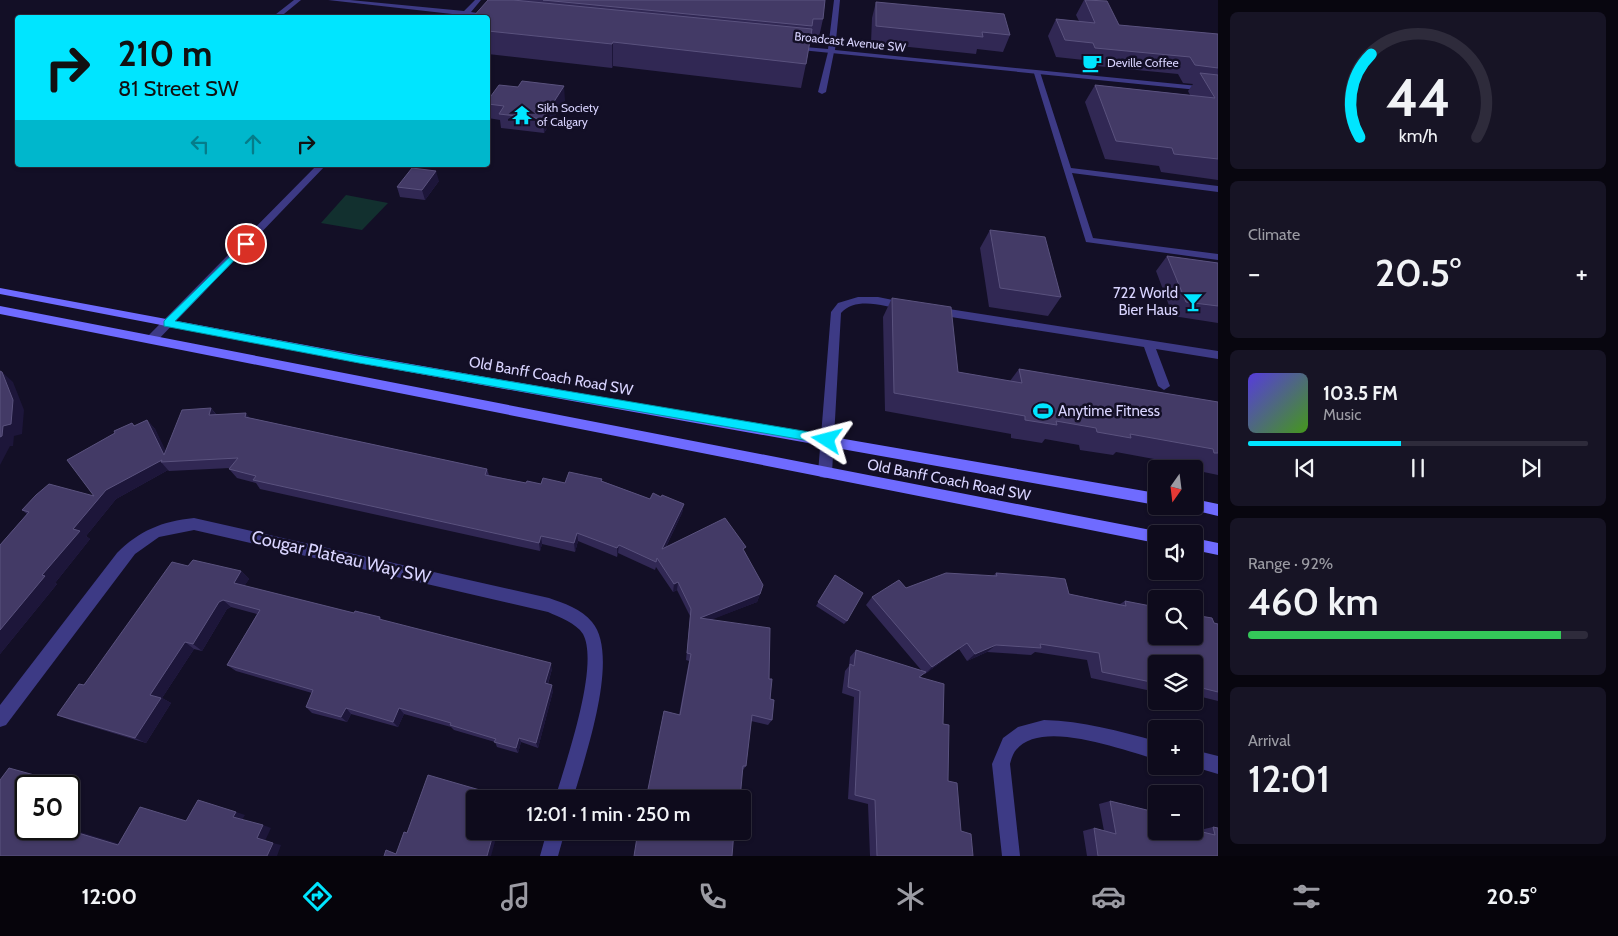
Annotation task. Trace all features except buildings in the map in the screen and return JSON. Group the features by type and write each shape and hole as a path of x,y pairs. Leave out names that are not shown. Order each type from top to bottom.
{"main road":[{"name":"Old Banff Coach Road SW","path":"0,291 359,360 827,440 1148,498"},
{"name":"Old Banff Coach Road SW","path":"0,310 1148,535"},
{"path":"1203,507 1218,510"},
{"path":"1203,546 1218,549"}],"street":[{"path":"278,15 298,0"},
{"path":"331,0 455,15"},
{"path":"464,15 478,0"},
{"path":"822,92 831,52 837,0"},
{"path":"490,17 505,18"},
{"name":"Broadcast Avenue SW","path":"782,47 1218,90"},
{"path":"1036,72 1089,240 1218,258"},
{"path":"152,340 320,167"},
{"path":"1067,170 1218,189"},
{"path":"825,473 834,321 838,307 860,300 1218,355"},
{"path":"1149,345 1164,386"},
{"name":"Cougar Plateau Way SW","path":"0,719 122,558 137,542 153,531 194,524 549,605 571,615 590,630 597,654 593,686 566,790"},
{"path":"1011,856 1001,766 1005,749 1017,735 1034,728 1065,728 1148,748"},
{"path":"1203,761 1218,765"},
{"path":"549,856 553,840"}],"green space":[{"path":"346,195 388,203 362,230 321,223"}],"place":[{"name":"Deville Coffee","path":"1092,63"},
{"name":"Sikh Society of Calgary","path":"522,115"},
{"name":"722 World Bier Haus","path":"1193,302"},
{"name":"Anytime Fitness","path":"1043,411"}],"route":[{"path":"246,244 168,323 359,360 827,440"}]}
